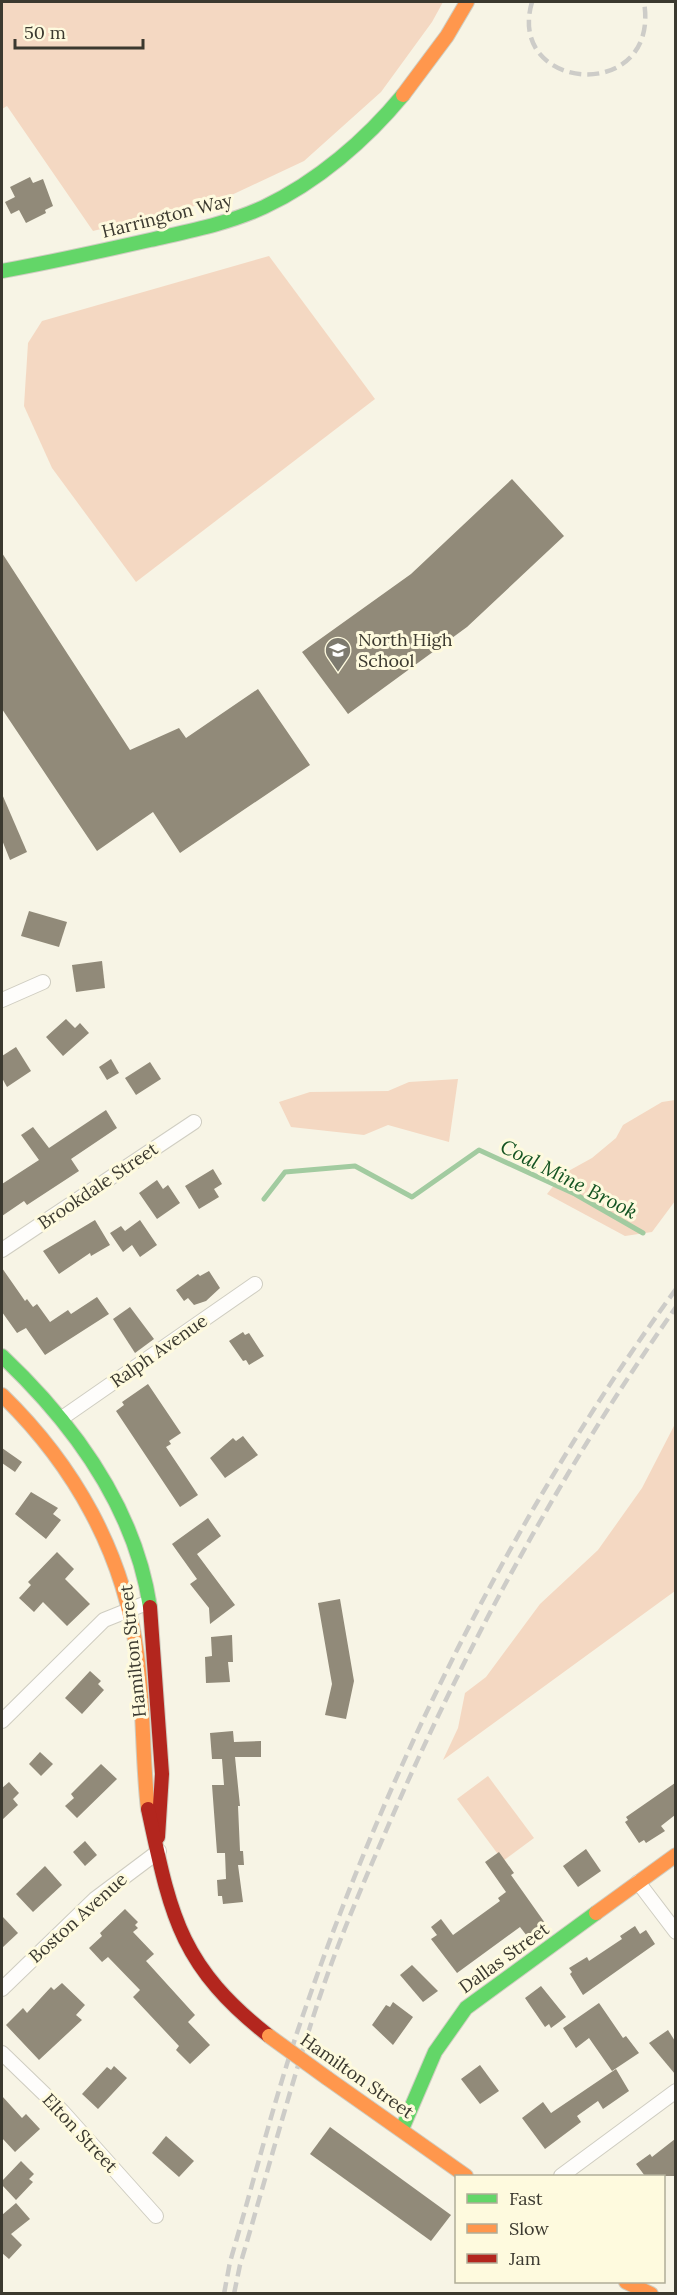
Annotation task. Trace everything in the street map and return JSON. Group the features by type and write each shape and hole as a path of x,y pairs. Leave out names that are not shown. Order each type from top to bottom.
{"main road":[{"name":"Harrington Way","path":"2,271 207,228 246,215 280,198 331,163 388,112 427,67 467,2"},
{"name":"Hamilton Street","path":"2,1358 62,1419 93,1461 120,1508 141,1562 149,1602 158,1695 164,1809 158,1847"},
{"name":"Hamilton Street","path":"2,1395 46,1439 96,1517 120,1574 129,1609 139,1673 148,1809 170,1910 192,1958 223,1998 269,2036 465,2175"},
{"name":"Dallas Street","path":"402,2129 412,2109 430,2058 445,2030 466,2008 675,1855"},
{"path":"628,2283 651,2294"}],"street":[{"path":"2,1000 43,982"},
{"name":"Brookdale Street","path":"2,1250 194,1122"},
{"name":"Ralph Avenue","path":"62,1419 255,1284"},
{"path":"2,1721 104,1620 149,1602"},
{"name":"Boston Avenue","path":"2,1989 104,1891 158,1847"},
{"path":"638,1882 675,1932"},
{"name":"Elton Street","path":"2,2053 62,2111 156,2216"},
{"path":"562,2175 675,2091"}],"shaded area":[{"path":"2,2 443,2 432,22 381,92 304,161 223,199 93,231 7,106 2,109"},
{"path":"269,256 375,399 136,582 52,468 24,406 28,343 42,321"},
{"path":"458,1079 449,1142 388,1125 364,1135 291,1127 279,1102 310,1092 388,1091 409,1082"},
{"path":"675,1100 675,1201 652,1232 625,1236 547,1194 563,1174 592,1158 616,1138 623,1125 662,1102"},
{"path":"675,1424 675,1591 443,1760 458,1728 465,1693 486,1677 540,1604 598,1550 642,1488"},
{"path":"488,1776 534,1838 503,1861 457,1799"}],"building":[{"path":"30,177 33,183 43,179 53,206 45,210 46,213 26,223 19,210 11,214 5,202 15,197 10,187"},
{"path":"512,479 564,536 467,627 348,714 302,652 411,574"},
{"path":"2,553 130,750 179,728 186,738 258,689 310,765 180,853 153,812 97,851 2,709"},
{"path":"2,794 27,852 10,860 2,840"},
{"path":"29,911 67,922 59,947 21,936"},
{"path":"102,961 105,988 76,992 72,965"},
{"path":"66,1019 75,1028 80,1023 89,1033 63,1056 46,1037"},
{"path":"16,1047 31,1071 7,1087 2,1078 2,1056"},
{"path":"111,1059 119,1073 107,1080 99,1067"},
{"path":"150,1062 161,1079 136,1095 125,1078"},
{"path":"106,1110 117,1128 71,1159 79,1171 27,1205 24,1201 2,1216 2,1184 39,1160 21,1135 33,1127 49,1148"},
{"path":"213,1169 222,1184 214,1189 219,1197 199,1209 185,1186"},
{"path":"157,1180 163,1189 168,1185 180,1203 157,1219 139,1193"},
{"path":"95,1220 110,1245 91,1256 90,1253 59,1274 43,1251"},
{"path":"140,1220 157,1245 140,1257 132,1245 123,1252 110,1233 121,1226 125,1231"},
{"path":"2,1268 25,1301 27,1299 33,1307 37,1304 50,1322 68,1310 71,1314 97,1297 109,1314 45,1355 26,1328 17,1333 2,1312"},
{"path":"209,1271 220,1288 206,1301 194,1305 188,1298 184,1301 176,1290 198,1274 200,1276"},
{"path":"130,1307 154,1339 135,1353 113,1319"},
{"path":"243,1332 245,1335 249,1333 264,1356 249,1365 246,1360 243,1361 229,1341"},
{"path":"148,1384 181,1433 169,1441 171,1444 166,1447 198,1495 180,1507 116,1411 124,1405 122,1402"},
{"path":"243,1436 258,1455 225,1478 210,1458 233,1438 236,1441"},
{"path":"2,1448 22,1462 15,1472 2,1463"},
{"path":"31,1492 58,1508 53,1514 61,1520 46,1539 15,1514"},
{"path":"208,1518 221,1536 197,1554 235,1605 210,1624 209,1608 190,1584 197,1579 172,1544"},
{"path":"57,1552 74,1569 65,1579 90,1604 67,1626 43,1602 34,1612 19,1598 31,1585 28,1582"},
{"path":"340,1599 354,1681 346,1719 325,1715 332,1684 318,1603"},
{"path":"232,1635 233,1662 228,1662 230,1682 206,1683 205,1657 212,1656 211,1637"},
{"path":"90,1671 101,1681 98,1684 104,1690 82,1714 65,1698"},
{"path":"233,1731 234,1742 261,1741 261,1757 235,1757 240,1806 238,1806 240,1851 243,1851 244,1865 238,1865 243,1902 223,1904 222,1896 218,1896 217,1880 226,1879 225,1853 217,1853 212,1785 224,1785 222,1759 212,1759 210,1733"},
{"path":"40,1752 53,1764 41,1776 29,1764"},
{"path":"101,1764 117,1779 77,1818 65,1806 74,1798 71,1794"},
{"path":"9,1782 19,1793 13,1799 18,1805 2,1820 2,1788"},
{"path":"675,1783 675,1815 661,1826 665,1831 646,1843 644,1840 639,1843 625,1822 628,1820 626,1817"},
{"path":"85,1841 97,1855 85,1866 73,1852"},
{"path":"586,1849 601,1871 578,1887 563,1866"},
{"path":"499,1852 514,1873 511,1875 545,1923 527,1936 520,1927 457,1973 431,1939 437,1935 431,1927 441,1919 453,1935 500,1901 498,1898 506,1892 485,1862"},
{"path":"45,1866 62,1885 33,1912 16,1894"},
{"path":"125,1909 138,1922 135,1925 138,1928 133,1932 154,1954 146,1961 195,2015 188,2022 210,2045 190,2064 176,2050 179,2046 133,1997 140,1990 108,1957 102,1962 89,1948 102,1936 100,1933"},
{"path":"2,1916 18,1933 2,1948"},
{"path":"635,1926 640,1934 646,1930 655,1944 583,1995 570,1974 572,1972 569,1968 587,1957 589,1961 622,1939 620,1936"},
{"path":"412,1965 438,1991 423,2002 400,1975"},
{"path":"62,1983 85,2005 76,2015 82,2020 39,2060 6,2025 23,2008 27,2013 51,1987 54,1990"},
{"path":"541,1986 566,2017 551,2028 549,2024 545,2027 525,1998"},
{"path":"393,2002 413,2017 393,2045 372,2025 386,2005 390,2007"},
{"path":"599,2003 623,2038 626,2036 639,2053 612,2071 589,2038 576,2048 563,2028"},
{"path":"668,2030 675,2041 675,2074 649,2043"},
{"path":"480,2065 499,2091 480,2104 461,2079"},
{"path":"114,2066 127,2078 98,2109 82,2094 107,2067 111,2070"},
{"path":"616,2069 629,2091 603,2109 598,2101 577,2116 581,2122 545,2149 522,2118 543,2102 551,2113"},
{"path":"2,2096 22,2118 26,2114 40,2129 15,2152 2,2138"},
{"path":"330,2127 451,2215 431,2241 310,2154"},
{"path":"166,2136 194,2161 179,2177 152,2153"},
{"path":"675,2139 675,2176 644,2175 636,2164 650,2154 652,2157"},
{"path":"21,2161 34,2174 29,2179 33,2182 16,2200 2,2185 2,2181"},
{"path":"16,2203 30,2219 11,2234 22,2245 9,2259 2,2253 2,2215"}],"waterway":[{"name":"Coal Mine Brook","path":"264,1199 285,1172 355,1166 412,1197 479,1150 575,1194 643,1233"}],"railway":[{"path":"532,2 530,32 540,55 560,69 584,74 609,71 630,58 643,35 644,2"},
{"path":"224,2294 230,2262 277,2096 309,1998 343,1906 422,1721 467,1630 566,1454 676,1289"},
{"path":"234,2294 240,2265 287,2102 325,1981 362,1887 422,1750 487,1619 557,1491 676,1307"}],"traffic: fast":[{"path":"2,271 222,223 264,207 303,185 340,158 357,144 403,95"},
{"path":"2,1356 28,1382 77,1439 116,1502 131,1535 150,1607"},
{"path":"402,2129 435,2052 466,2008 596,1913"}],"traffic: slow":[{"path":"403,95 447,36 467,2"},
{"path":"2,1395 52,1451 73,1481 108,1546 121,1581 137,1654 148,1809"},
{"path":"596,1913 676,1855"},
{"path":"269,2036 327,2078"},
{"path":"327,2078 465,2175"},
{"path":"628,2283 651,2294"}],"traffic: jam":[{"path":"150,1607 162,1774 158,1837"},
{"path":"148,1809 164,1880 183,1936 215,1986 269,2036"}],"place":[{"name":"North High School","path":"338,673"}]}
